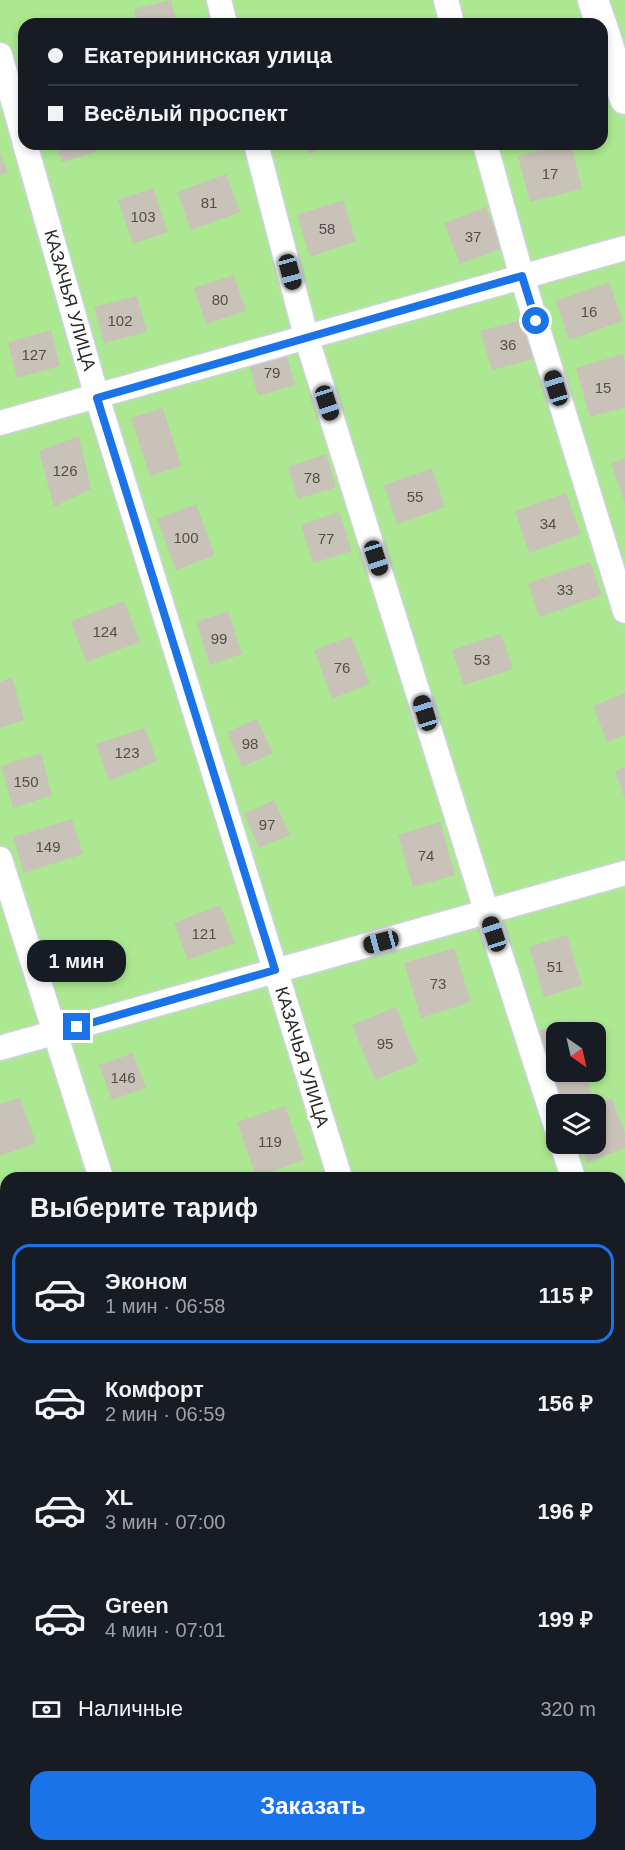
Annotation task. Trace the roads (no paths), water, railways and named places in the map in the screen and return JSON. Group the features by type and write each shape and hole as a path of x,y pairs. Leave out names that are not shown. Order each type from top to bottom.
{"street":[{"path":"219,0 224,18"},
{"path":"446,0 451,18"},
{"path":"593,0 599,18"},
{"path":"608,47 625,99"},
{"path":"0,55 18,118"},
{"name":"КАЗАЧЬЯ УЛИЦА","path":"27,150 97,398 338,1172"},
{"path":"258,150 306,336 546,1095"},
{"path":"487,150 522,276 625,610"},
{"path":"0,423 97,398 306,336 625,248"},
{"path":"0,859 99,1172"},
{"path":"0,1048 625,873"},
{"path":"565,1154 571,1172"}]}
